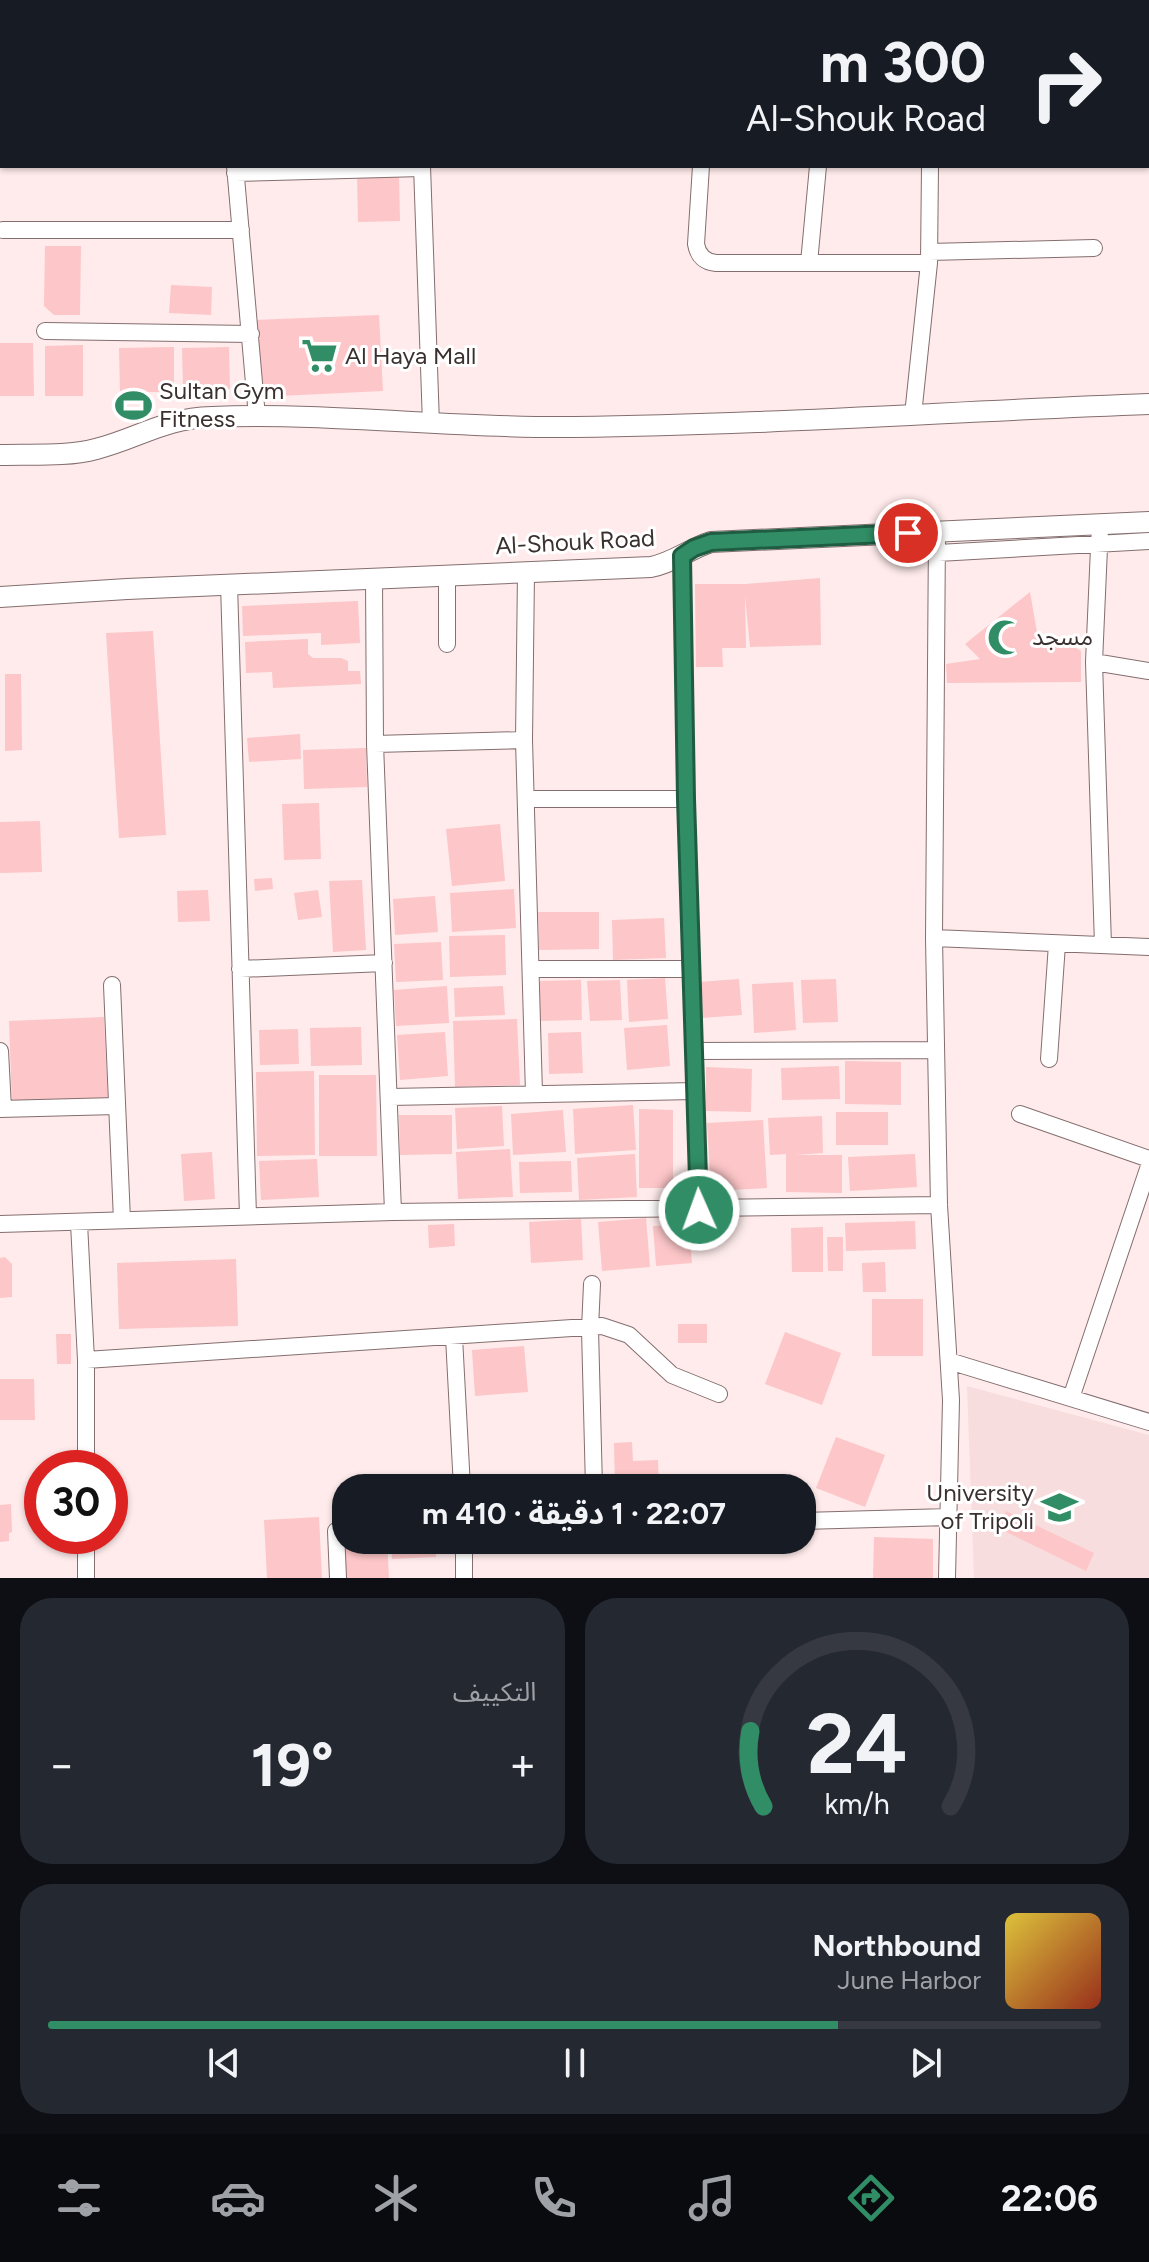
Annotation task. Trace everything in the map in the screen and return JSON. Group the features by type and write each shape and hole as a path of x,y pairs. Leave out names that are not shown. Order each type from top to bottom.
{"main road":[{"path":"0,455 83,452 175,421 212,417 338,418 431,424 576,427 1149,404"},
{"name":"Al-Shouk Road","path":"0,597 229,584 651,567 711,542 938,542 1100,534 1149,522"}],"street":[{"path":"257,417 235,169 328,168"},
{"path":"422,168 431,424"},
{"path":"701,168 696,244 702,258 716,263 809,263 1094,248"},
{"path":"809,263 818,168"},
{"path":"913,415 929,257 930,168"},
{"path":"3,230 241,230"},
{"path":"45,331 251,334"},
{"path":"1103,945 1094,662 1100,534 1149,541"},
{"path":"938,542 934,938 939,1205 951,1440 947,1578"},
{"path":"682,556 699,1210"},
{"path":"526,572 524,740 534,1094"},
{"path":"447,575 447,644"},
{"path":"374,578 375,744 393,1212"},
{"path":"229,584 248,1216"},
{"path":"1094,662 1149,671"},
{"path":"375,744 524,740"},
{"path":"526,799 686,799"},
{"path":"934,938 1149,947"},
{"path":"1049,1059 1057,944"},
{"path":"240,969 384,963"},
{"path":"531,969 692,969"},
{"path":"112,985 122,1220"},
{"path":"694,1051 936,1050"},
{"path":"0,1051 1,1109 116,1106"},
{"path":"389,1097 695,1091"},
{"path":"1020,1114 1149,1159"},
{"path":"1071,1398 1142,1206 1149,1166"},
{"path":"0,1224 393,1212 939,1205"},
{"path":"79,1223 86,1360 86,1450"},
{"path":"592,1284 594,1474"},
{"path":"86,1360 602,1326 629,1335 672,1375 719,1394"},
{"path":"454,1337 461,1474"},
{"path":"949,1361 1149,1422"},
{"path":"816,1521 949,1517"},
{"path":"86,1554 86,1578"},
{"path":"337,1554 338,1578"},
{"path":"464,1554 464,1578"}],"shaded area":[{"name":"University of Tripoli","path":"967,1386 1149,1435 1149,1578 974,1578"}],"building":[{"path":"399,175 400,221 358,222 357,176"},
{"path":"45,246 81,246 80,315 54,315 44,306"},
{"path":"171,285 212,287 211,315 169,313"},
{"name":"Al Haya Mall","path":"379,315 383,391 258,397 254,320"},
{"path":"0,343 33,343 34,396 0,396"},
{"path":"83,345 83,396 45,396 45,346"},
{"path":"174,347 174,392 120,392 119,348"},
{"path":"229,347 230,389 183,389 182,348"},
{"path":"820,578 821,645 750,647 745,596 746,648 722,648 723,667 696,667 695,584"},
{"name":"مسجد","path":"1030,592 1038,638 1058,637 1081,651 1081,682 947,683 946,664 980,659 965,644"},
{"path":"358,601 360,643 321,645 321,633 243,636 242,606"},
{"path":"153,631 166,835 119,838 106,633"},
{"path":"308,639 308,654 313,658 348,661 348,671 360,671 361,684 273,688 272,672 246,673 245,642"},
{"path":"5,674 21,674 22,750 5,751"},
{"path":"300,734 301,759 249,762 247,738"},
{"path":"366,748 367,787 304,789 303,750"},
{"path":"319,803 321,859 284,860 282,804"},
{"path":"40,821 42,872 0,873 0,822"},
{"path":"500,824 505,881 452,886 446,829"},
{"path":"272,878 273,889 255,891 254,879"},
{"path":"362,880 366,950 333,952 329,881"},
{"path":"514,889 516,928 452,932 450,893"},
{"path":"208,890 210,921 178,922 177,891"},
{"path":"318,890 322,917 298,920 294,893"},
{"path":"435,896 438,932 395,935 393,899"},
{"path":"538,912 599,912 599,949 539,950"},
{"path":"664,918 666,958 613,960 612,920"},
{"path":"505,935 506,975 450,977 449,936"},
{"path":"441,942 443,980 396,982 394,944"},
{"path":"665,978 668,1019 629,1022 627,980"},
{"path":"739,979 742,1015 701,1018 698,982"},
{"path":"836,979 838,1022 803,1023 801,980"},
{"path":"581,980 582,1020 540,1021 540,981"},
{"path":"620,980 622,1020 590,1021 587,981"},
{"path":"793,982 796,1030 754,1033 752,984"},
{"path":"447,986 449,1023 396,1026 394,990"},
{"path":"503,986 505,1015 455,1017 454,988"},
{"path":"104,1017 108,1102 12,1106 9,1021"},
{"path":"517,1019 520,1085 455,1087 453,1021"},
{"path":"667,1025 670,1066 627,1070 624,1028"},
{"path":"361,1027 362,1065 311,1066 310,1028"},
{"path":"298,1029 299,1064 260,1065 259,1030"},
{"path":"445,1032 448,1076 400,1080 397,1035"},
{"path":"581,1032 583,1073 549,1074 548,1033"},
{"path":"845,1061 901,1062 901,1105 845,1104"},
{"path":"839,1066 840,1099 782,1100 781,1068"},
{"path":"706,1067 752,1069 751,1112 706,1111"},
{"path":"314,1071 315,1155 257,1156 256,1072"},
{"path":"319,1075 376,1075 377,1156 319,1156"},
{"path":"633,1105 636,1150 575,1154 573,1109"},
{"path":"502,1106 504,1146 457,1149 455,1108"},
{"path":"639,1109 673,1110 673,1188 639,1188"},
{"path":"563,1110 566,1152 513,1155 511,1114"},
{"path":"836,1112 888,1112 888,1145 836,1145"},
{"path":"399,1115 452,1115 452,1154 400,1155"},
{"path":"822,1116 823,1153 795,1155 842,1155 842,1193 786,1192 786,1154 770,1155 768,1118"},
{"path":"763,1120 767,1188 711,1191 707,1123"},
{"path":"510,1149 513,1197 458,1199 456,1152"},
{"path":"212,1152 215,1199 184,1201 181,1154"},
{"path":"635,1154 637,1197 579,1200 577,1158"},
{"path":"915,1154 917,1187 850,1191 848,1157"},
{"path":"317,1159 319,1197 261,1200 259,1161"},
{"path":"571,1161 572,1192 520,1193 519,1162"},
{"path":"646,1218 650,1267 602,1271 598,1222"},
{"path":"581,1219 583,1260 531,1263 529,1222"},
{"path":"915,1221 916,1249 846,1251 845,1223"},
{"path":"454,1224 455,1246 429,1248 428,1225"},
{"path":"689,1224 692,1263 656,1266 653,1226"},
{"path":"823,1227 823,1272 792,1272 791,1228"},
{"path":"827,1237 843,1237 843,1271 828,1271"},
{"path":"5,1257 12,1264 12,1297 0,1298 0,1258"},
{"path":"236,1259 238,1326 119,1329 117,1263"},
{"path":"885,1262 886,1292 863,1292 862,1263"},
{"path":"872,1299 923,1299 923,1356 872,1356"},
{"path":"678,1324 707,1324 707,1343 678,1343"},
{"path":"785,1332 841,1353 822,1405 765,1384"},
{"path":"56,1334 71,1334 71,1364 57,1364"},
{"path":"524,1346 528,1392 475,1396 472,1350"},
{"path":"0,1379 34,1379 35,1420 0,1420"},
{"path":"836,1437 885,1455 865,1507 816,1488"},
{"path":"632,1442 633,1461 658,1460 658,1474 615,1474 614,1443"},
{"path":"11,1504 12,1532 9,1533 9,1541 0,1542 0,1505"},
{"path":"1006,1511 1094,1553 1086,1571 998,1528"},
{"path":"319,1517 322,1578 267,1578 264,1520"},
{"path":"874,1537 933,1539 933,1578 873,1578"},
{"path":"343,1554 388,1554 389,1578 345,1578"},
{"path":"392,1554 436,1554 436,1557 392,1559"}],"place":[{"name":"Al Haya Mall","path":"319,356"},
{"name":"Sultan Gym Fitness","path":"133,405"},
{"name":"مسجد","path":"1006,637"},
{"name":"University of Tripoli","path":"1060,1507"}],"route":[{"path":"699,1210 682,556 711,542 908,533"}]}
